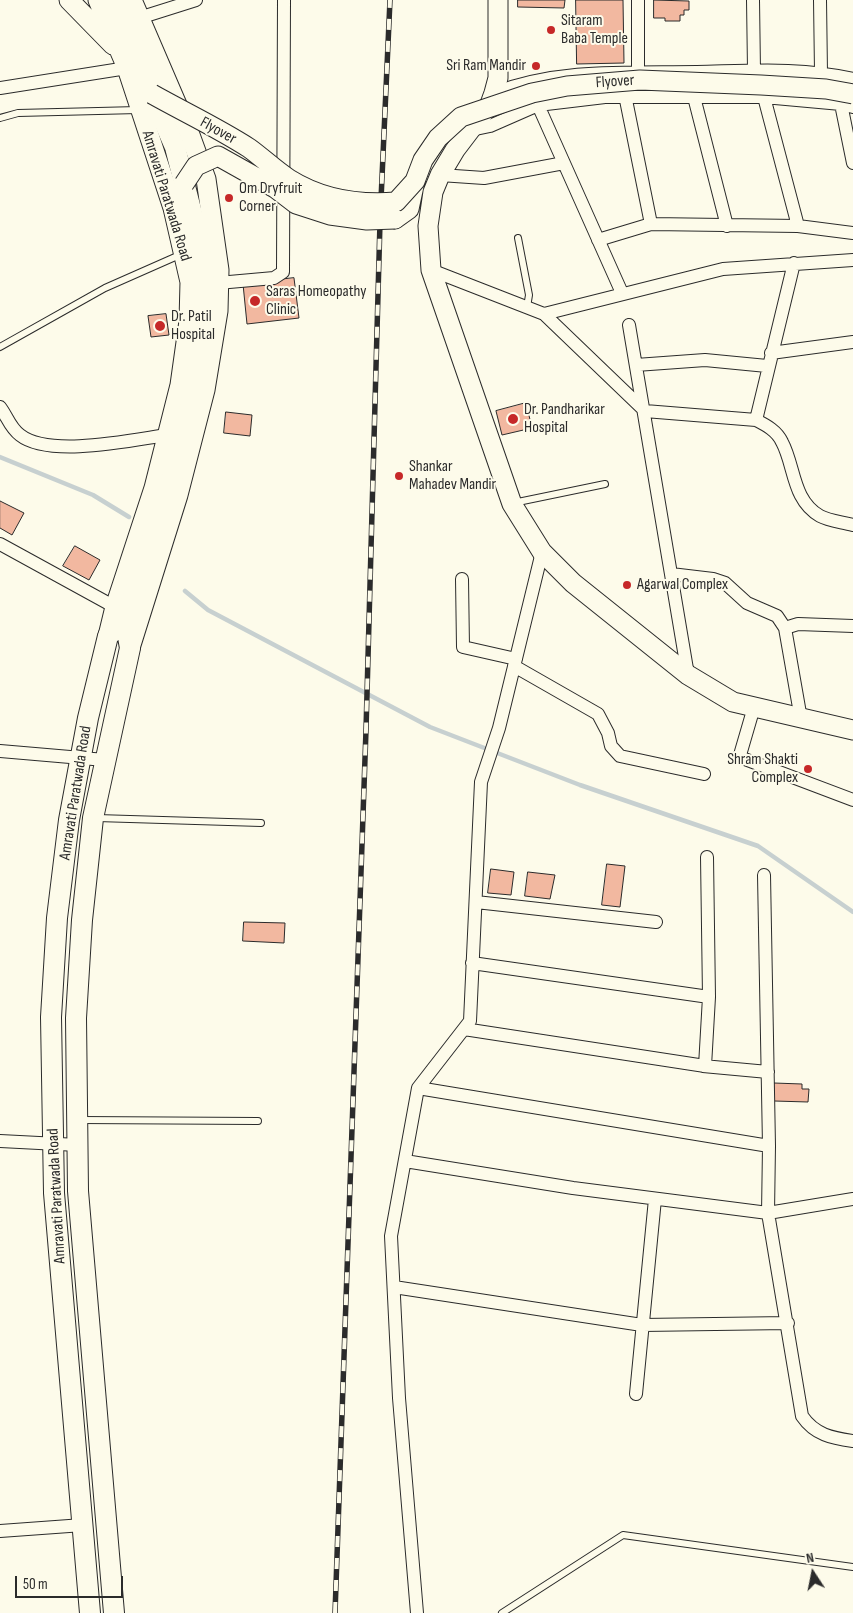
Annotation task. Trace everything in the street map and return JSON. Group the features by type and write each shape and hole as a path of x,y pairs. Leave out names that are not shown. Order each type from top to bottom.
{"main road":[{"path":"68,0 124,61"},
{"name":"Amravati Paratwada Road","path":"90,1613 54,1193 51,1017 57,918 69,820 108,636 123,612 173,474 201,353 204,291 199,241 175,147 146,102 124,61 98,0"},
{"name":"Amravati Paratwada Road","path":"116,0 146,102 185,253 190,282 189,321 180,384 123,612"},
{"path":"114,1613 78,1192 76,1018 82,920 93,818 130,648 178,495 205,390 218,311 218,283 213,226 206,179 190,135 132,0"},
{"path":"498,0 498,78 494,93 490,104 440,175 433,192 429,220 431,270 512,504 542,552 573,583 688,675 733,702 853,730"},
{"name":"Flyover","path":"184,184 196,166 218,156 275,188 296,204 330,216 366,220 395,220 409,210 415,181 423,160 438,138 461,117 518,97 567,86 649,80 826,89 849,102"},
{"name":"Flyover","path":"146,102 249,149 288,179 311,190 346,201 396,202 415,181"},
{"path":"123,612 130,648"}],"street":[{"path":"139,18 196,0"},
{"path":"218,283 274,278 283,272 284,0"},
{"path":"638,0 638,72"},
{"path":"753,0 754,70"},
{"path":"820,0 821,72"},
{"path":"0,88 124,61"},
{"path":"494,93 522,83 563,75 638,72 754,70 821,72 853,79"},
{"path":"471,130 490,126 538,105 624,95 764,97 849,102 853,163"},
{"path":"624,95 651,224"},
{"path":"694,97 727,226"},
{"path":"764,97 798,226"},
{"path":"538,105 622,293"},
{"path":"440,175 484,178 564,163"},
{"path":"598,240 651,224 798,226 853,233"},
{"path":"544,314 723,269 853,260"},
{"path":"756,420 767,366 794,263"},
{"path":"431,270 544,314 645,411 756,420 768,426 782,441 795,484 809,506 820,516 853,525"},
{"path":"629,325 688,675"},
{"path":"771,353 853,342"},
{"path":"636,365 705,360 767,366"},
{"path":"0,407 10,424 21,436 55,446 79,447 168,435"},
{"path":"0,544 123,612"},
{"path":"417,1613 399,1398 391,1236 418,1088 470,1021 481,782 485,765 499,728 542,552"},
{"path":"671,574 713,579 725,583 747,603 777,616 784,628 801,719"},
{"path":"462,579 464,648 515,663 598,714 606,727 611,746 620,756 704,774"},
{"path":"784,628 798,624 853,626"},
{"path":"754,707 740,755 742,758 853,800"},
{"path":"0,751 105,760"},
{"path":"703,1066 706,1064 709,997 707,857"},
{"path":"764,875 769,1146 768,1213 788,1323 802,1416 809,1426 827,1437 853,1441"},
{"path":"476,902 656,922"},
{"path":"472,963 709,997"},
{"path":"464,1029 703,1066 768,1072"},
{"path":"418,1088 769,1146"},
{"path":"0,1141 78,1145"},
{"path":"405,1162 573,1188 768,1213 853,1199"},
{"path":"636,1394 655,1199"},
{"path":"394,1287 642,1325 788,1323"},
{"path":"0,1531 83,1525"}],"lane":[{"path":"0,118 18,113 146,102"},
{"path":"518,238 529,295 527,307"},
{"path":"0,347 105,288 185,253"},
{"path":"512,504 605,484"},
{"path":"93,818 261,823"},
{"path":"78,1120 258,1121"},
{"path":"502,1613 623,1535 853,1567"}],"building":[{"path":"518,0 565,0 564,8 518,7"},
{"path":"576,0 623,0 624,63 577,64"},
{"path":"654,0 689,1 689,10 684,10 684,15 680,15 680,21 665,21 665,18 654,18"},
{"path":"294,278 299,318 247,324 243,284"},
{"path":"166,314 169,335 151,337 148,316"},
{"path":"526,403 532,428 502,435 496,411"},
{"path":"226,412 252,415 250,436 224,433"},
{"path":"0,501 24,513 12,535 0,528"},
{"path":"75,546 100,560 89,580 63,566"},
{"path":"607,864 625,866 620,907 602,905"},
{"path":"491,869 514,872 511,895 488,893"},
{"path":"528,872 555,875 550,899 525,896"},
{"path":"244,922 285,923 284,943 243,941"},
{"path":"774,1083 802,1084 802,1089 809,1089 808,1102 774,1101"}],"waterway":[{"path":"0,457 93,495 129,517"},
{"path":"185,591 208,610 430,727 580,785 758,846 853,912"}],"railway":[{"path":"335,1613 366,730 380,222 390,0"}],"place":[{"name":"Sitaram Baba Temple","path":"551,30"},
{"name":"Sri Ram Mandir","path":"536,66"},
{"name":"Om Dryfruit Corner","path":"229,198"},
{"name":"Saras Homeopathy Clinic","path":"255,301"},
{"name":"Dr. Patil Hospital","path":"160,326"},
{"name":"Dr. Pandharikar Hospital","path":"513,419"},
{"name":"Shankar Mahadev Mandir","path":"399,476"},
{"name":"Agarwal Complex","path":"627,585"},
{"name":"Shram Shakti Complex","path":"808,769"}]}
